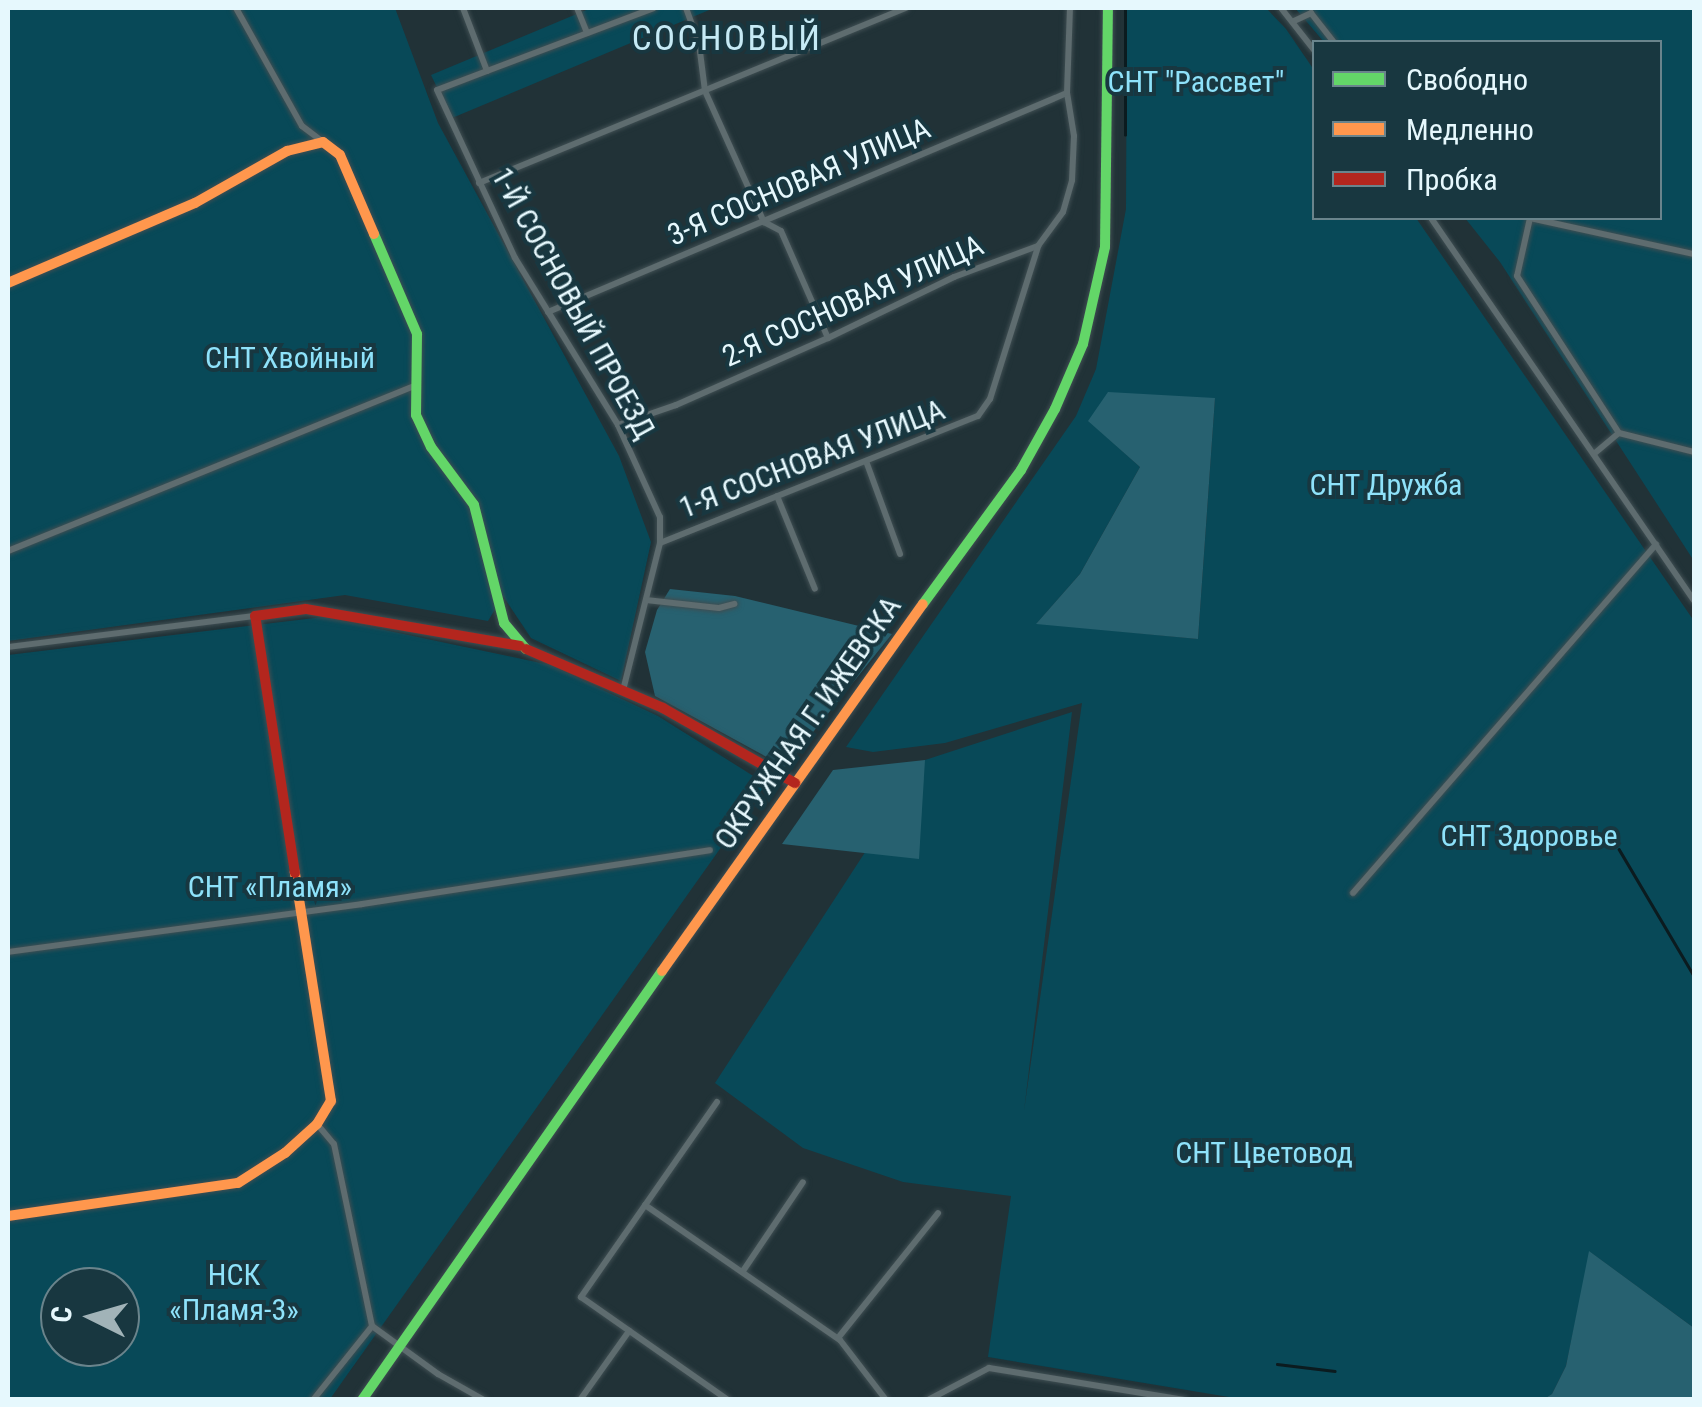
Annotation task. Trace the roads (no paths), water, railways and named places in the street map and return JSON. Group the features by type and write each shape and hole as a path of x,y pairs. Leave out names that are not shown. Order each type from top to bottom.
{"street":[{"path":"236,8 302,126 340,155 416,334 416,415 431,447 474,505 504,623 521,646"},
{"path":"463,8 487,71 654,8"},
{"path":"577,8 587,33"},
{"path":"686,8 699,44 705,91 764,222 781,231 828,338"},
{"path":"480,184 906,8"},
{"path":"1038,246 1062,212 1072,180 1074,136 1067,93 1070,8"},
{"name":"ОКРУЖНАЯ Г. ИЖЕВСКА","path":"362,1400 794,784 1021,470 1055,409 1084,344 1105,247 1108,8"},
{"path":"1281,8 1312,47"},
{"path":"1294,21 1311,12 1332,40"},
{"name":"1-Й СОСНОВЫЙ ПРОЕЗД","path":"487,71 436,90 515,258 618,425 656,505 660,543"},
{"name":"3-Я СОСНОВАЯ УЛИЦА","path":"548,312 1067,93"},
{"path":"8,283 195,203 287,151 323,142"},
{"path":"1432,220 1694,600"},
{"path":"1530,220 1517,276 1619,434 1694,452"},
{"path":"1539,220 1694,254"},
{"name":"2-Я СОСНОВАЯ УЛИЦА","path":"618,425 676,405 828,338 954,276 1038,246"},
{"name":"1-Я СОСНОВАЯ УЛИЦА","path":"660,543 969,422 986,408 1038,246"},
{"path":"8,551 414,386"},
{"path":"1595,453 1619,434"},
{"path":"866,461 900,554"},
{"path":"777,496 815,589"},
{"path":"623,690 660,543"},
{"path":"1353,893 1656,544"},
{"path":"646,600 719,608 734,604"},
{"path":"8,647 306,610 521,646 663,708 794,784"},
{"path":"8,1216 238,1183 285,1153 317,1124 332,1101 255,616"},
{"path":"8,952 710,850"},
{"path":"717,1102 581,1297 726,1399"},
{"path":"317,1124 334,1144 372,1326 484,1400"},
{"path":"742,1271 803,1182"},
{"path":"644,1205 838,1338 870,1374 886,1400"},
{"path":"838,1338 938,1213"},
{"path":"313,1400 372,1326"},
{"path":"580,1400 629,1331"},
{"path":"928,1400 989,1368 1184,1400"}],"waterway":[{"path":"1125,8 1125,135"},
{"path":"1619,849 1694,976"},
{"path":"1277,1364 1335,1371"}],"district":[{"name":"СОСНОВЫЙ","path":"727,39"}],"park label":[{"name":"СНТ \"Рассвет\"","path":"1196,82"},
{"name":"СНТ Хвойный","path":"290,358"},
{"name":"СНТ Дружба","path":"1386,485"},
{"name":"СНТ Здоровье","path":"1529,836"},
{"name":"СНТ «Пламя»","path":"270,887"},
{"name":"СНТ Цветовод","path":"1264,1153"},
{"name":"НСК «Пламя-3»","path":"234,1292"}]}
